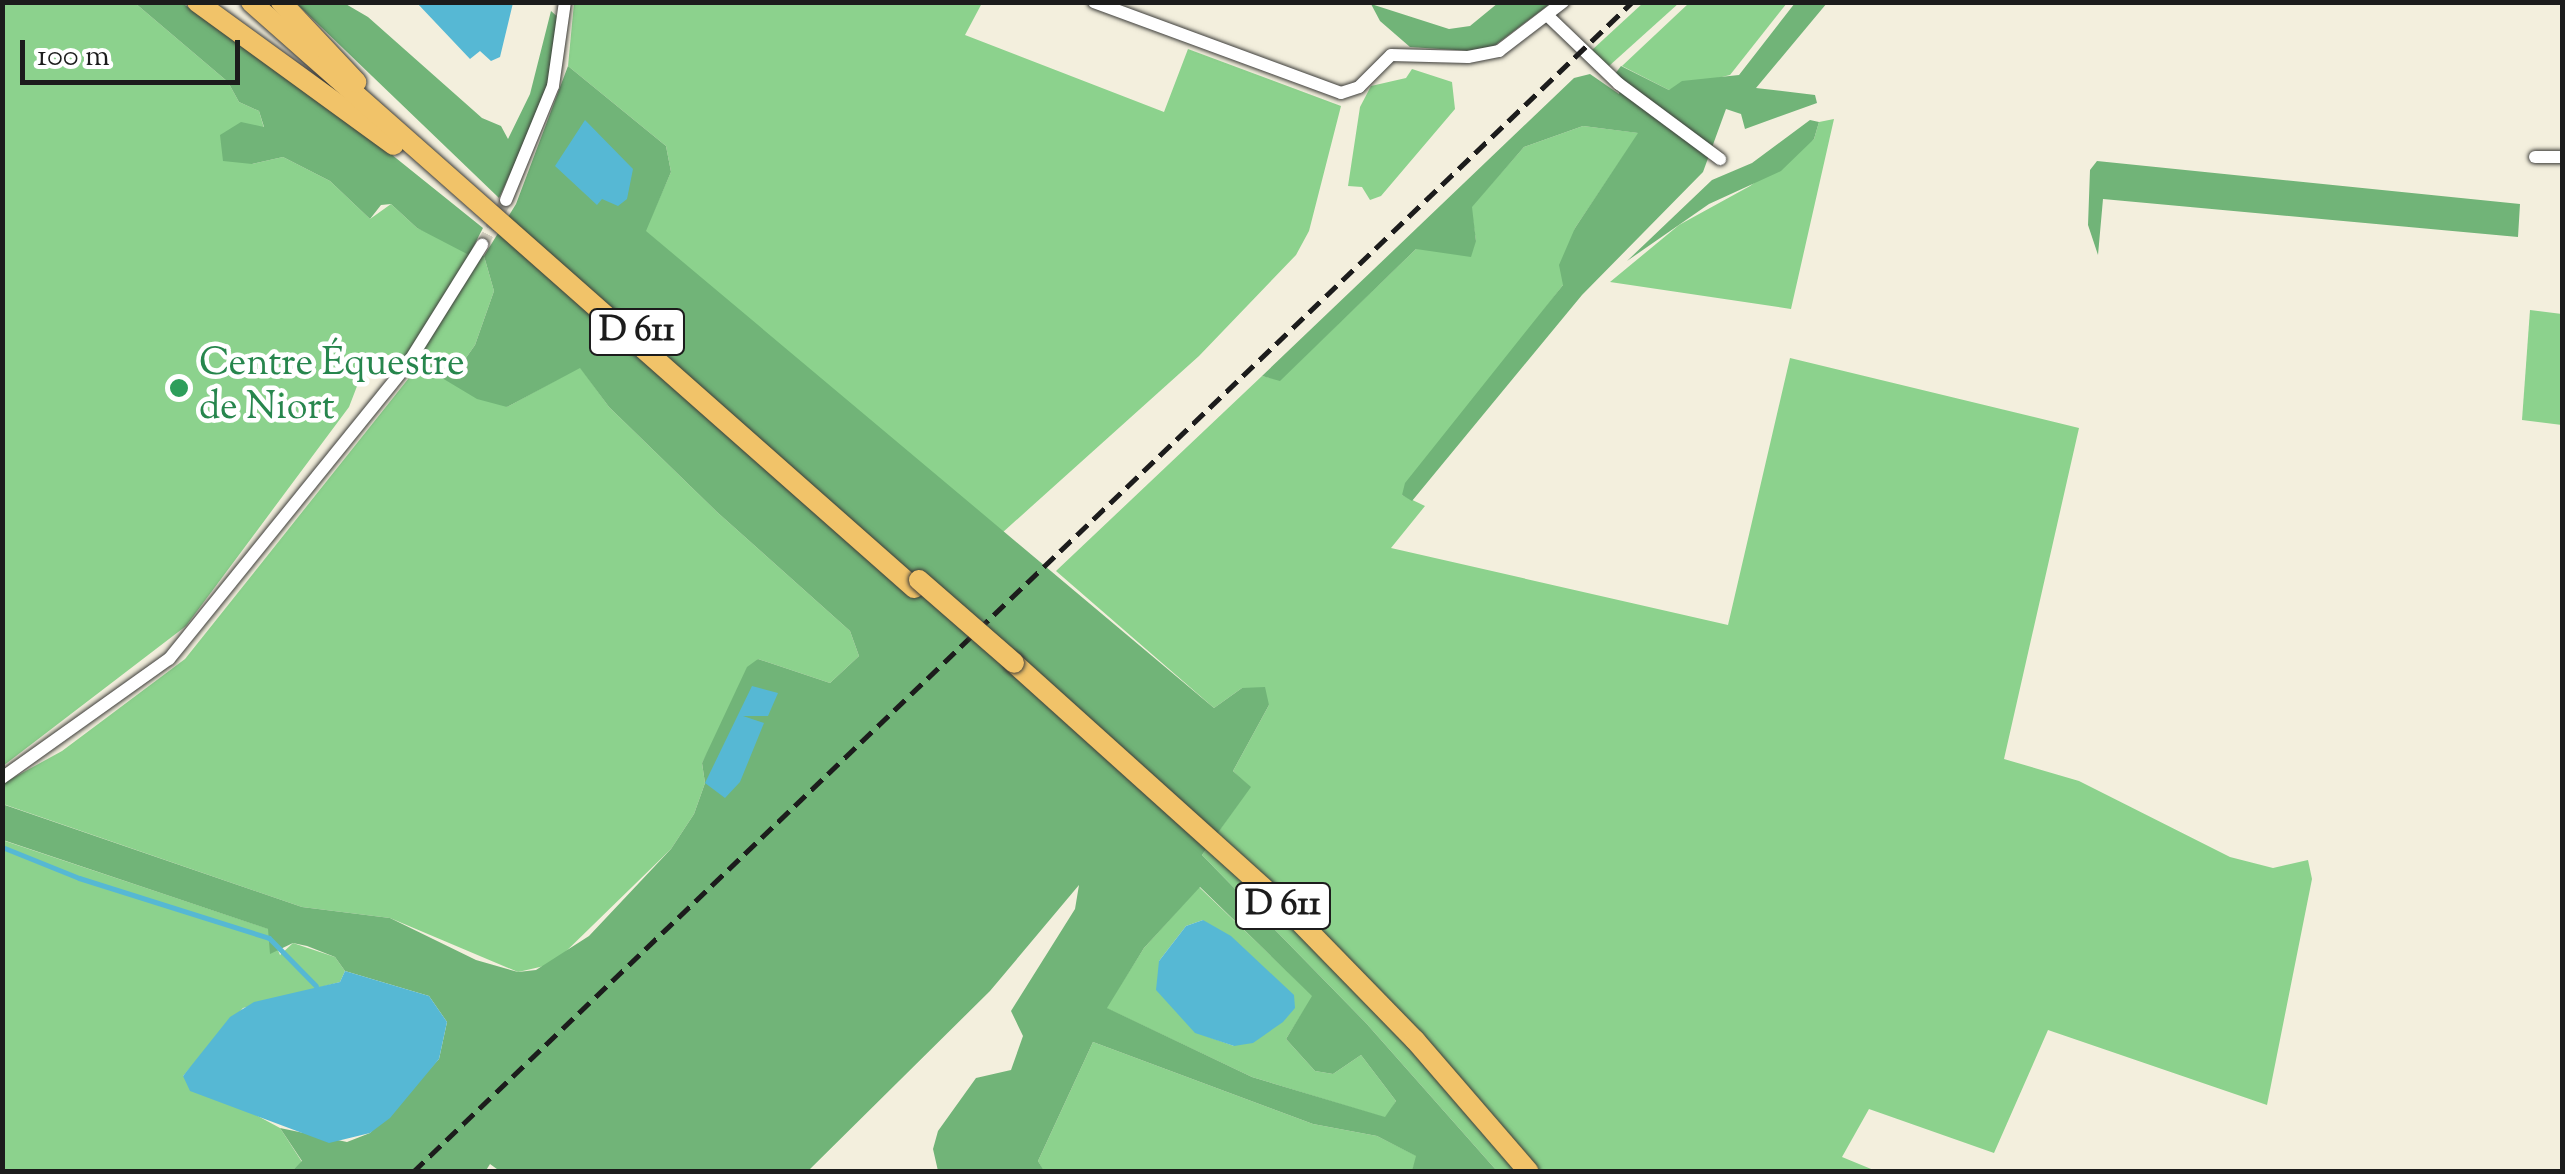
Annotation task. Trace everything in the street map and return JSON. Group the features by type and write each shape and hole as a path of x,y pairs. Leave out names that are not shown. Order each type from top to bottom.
{"main road":[{"path":"197,2 452,192 472,198"},
{"name":"D 611","path":"251,2 916,584"},
{"name":"D 611","path":"264,2 1288,910 1415,1040 1529,1172"},
{"path":"281,2 350,68 356,82"},
{"name":"D 611","path":"1010,667 1280,916 1378,1014 1516,1172"}],"street":[{"path":"506,200 553,86 565,2"},
{"path":"1094,2 1341,93 1359,87 1391,54 1484,56 1548,16 1563,2"},
{"path":"1548,16 1618,84 1720,158"},
{"path":"2534,158 2562,158"},
{"path":"2,778 169,658 406,364 482,245"}],"green space":[{"path":"3,3 135,3 228,82 239,102 259,111 264,128 252,164 283,157 330,181 370,219 391,204 417,228 484,256 494,291 475,345 461,365 448,361 507,407 580,367 609,407 717,512 850,631 859,656 830,683 758,659 702,763 705,783 694,814 671,849 553,964 518,972 390,918 302,907 3,804 2,784 62,751 185,659 424,359 379,354 364,368 349,407 186,626 3,766"},
{"path":"135,3 182,3 320,97 483,228 469,255 417,228 391,204 381,205 370,219 330,181 283,157 252,164 223,161 220,135 241,122 264,127 259,111 239,102 228,82"},
{"path":"296,3 344,3 368,17 482,118 501,126 508,139 530,94 551,11 560,19 545,98 499,198"},
{"path":"574,3 982,3 965,35 1164,112 1188,49 1341,106 1309,231 1296,255 1199,356 1002,533 645,231 671,172 666,146 568,66"},
{"path":"1498,3 1551,3 1486,52 1410,47 1380,21 1371,4 1449,29 1470,26"},
{"path":"1643,3 1679,3 1609,66 1592,50"},
{"path":"1689,3 1787,3 1730,75 1669,90 1622,66"},
{"path":"1795,3 1827,3 1756,88 1815,95 1817,103 1745,129 1741,114 1726,109 1703,172 1582,295 1412,501 1402,495 1405,483 1563,285 1559,265 1575,228 1638,133 1583,126 1524,147 1472,207 1476,241 1471,257 1416,249 1280,381 1262,376 1574,78 1590,74 1619,94 1622,82 1615,74 1621,66 1669,90 1682,81 1739,75"},
{"path":"568,66 666,146 671,172 646,231 1214,708 1242,688 1265,687 1269,705 1233,771 1251,787 1202,855 1366,1023 1497,1171 1412,1171 1416,1156 1377,1136 1313,1124 1093,1042 1038,1161 1044,1171 938,1171 933,1149 938,1131 976,1078 1011,1070 1023,1036 1011,1011 1075,909 1079,885 990,991 808,1171 501,1172 490,1164 485,1172 292,1171 302,1161 280,1128 347,1142 370,1133 439,1059 447,1022 429,996 345,971 335,957 307,946 293,943 270,954 268,929 3,840 2,804 302,907 390,918 476,960 518,972 536,970 589,936 671,849 694,814 705,783 702,763 747,667 758,659 830,683 859,656 850,631 717,512 609,407 580,368 507,407 477,399 432,372 425,359 461,365 475,345 494,291 484,256 516,204","holes":["1200,887 1312,996 1286,1039 1315,1071 1333,1074 1361,1055 1396,1101 1385,1117 1252,1077 1107,1008 1144,948"]},
{"path":"1412,69 1452,82 1455,109 1381,196 1370,200 1362,187 1348,186 1360,107 1371,86 1406,78"},
{"path":"1834,119 1791,309 1610,282 1679,225 1750,186 1814,139 1819,122"},
{"path":"1810,120 1819,122 1814,139 1781,171 1709,204 1627,261 1712,180 1752,163"},
{"path":"1583,126 1639,133 1575,228 1563,285 1402,495 1425,506 1391,548 1728,625 1790,358 2079,428 2004,759 2079,781 2230,857 2273,868 2308,860 2312,879 2267,1105 2048,1030 1994,1153 1869,1109 1842,1157 1876,1171 1497,1171 1366,1023 1202,855 1250,787 1233,771 1269,705 1242,688 1214,708 1056,571 1262,376 1280,380 1416,249 1476,241 1471,207 1524,147"},
{"path":"2097,161 2520,204 2518,237 2103,199 2098,255 2088,225 2090,170"},
{"path":"2530,310 2562,314 2562,425 2522,420"},
{"path":"2,840 269,929 280,955 293,943 335,957 345,971 340,982 243,1008 183,1076 280,1128 302,1162 292,1171 3,1171"},
{"path":"1199,887 1313,996 1286,1039 1315,1071 1333,1074 1361,1055 1396,1101 1386,1118 1252,1077 1106,1008 1144,948","holes":["1203,920 1234,1046 1195,1032 1159,961 1186,926"]},
{"path":"1093,1042 1313,1124 1377,1136 1417,1156 1412,1172 1044,1172 1038,1161"}],"water":[{"path":"417,3 513,3 500,57 491,61 480,51 470,59"},
{"path":"585,120 633,169 627,199 618,206 602,199 597,205 555,166"},
{"path":"752,686 778,693 768,716 743,716 764,723 740,782 725,798 705,783"},
{"path":"1203,920 1231,936 1294,995 1295,1008 1283,1022 1253,1043 1234,1046 1195,1033 1156,990 1159,961 1186,926"},
{"path":"345,971 429,996 447,1022 439,1059 390,1118 370,1133 329,1143 190,1091 183,1076 230,1017 254,1002 340,982"}],"waterway":[{"path":"2,847 79,878 269,938 316,986"}],"tunnel":[{"path":"482,245 506,200"}],"railway":[{"path":"413,1172 1632,2"}],"place":[{"name":"Centre Équestre de Niort","path":"179,388"}]}
